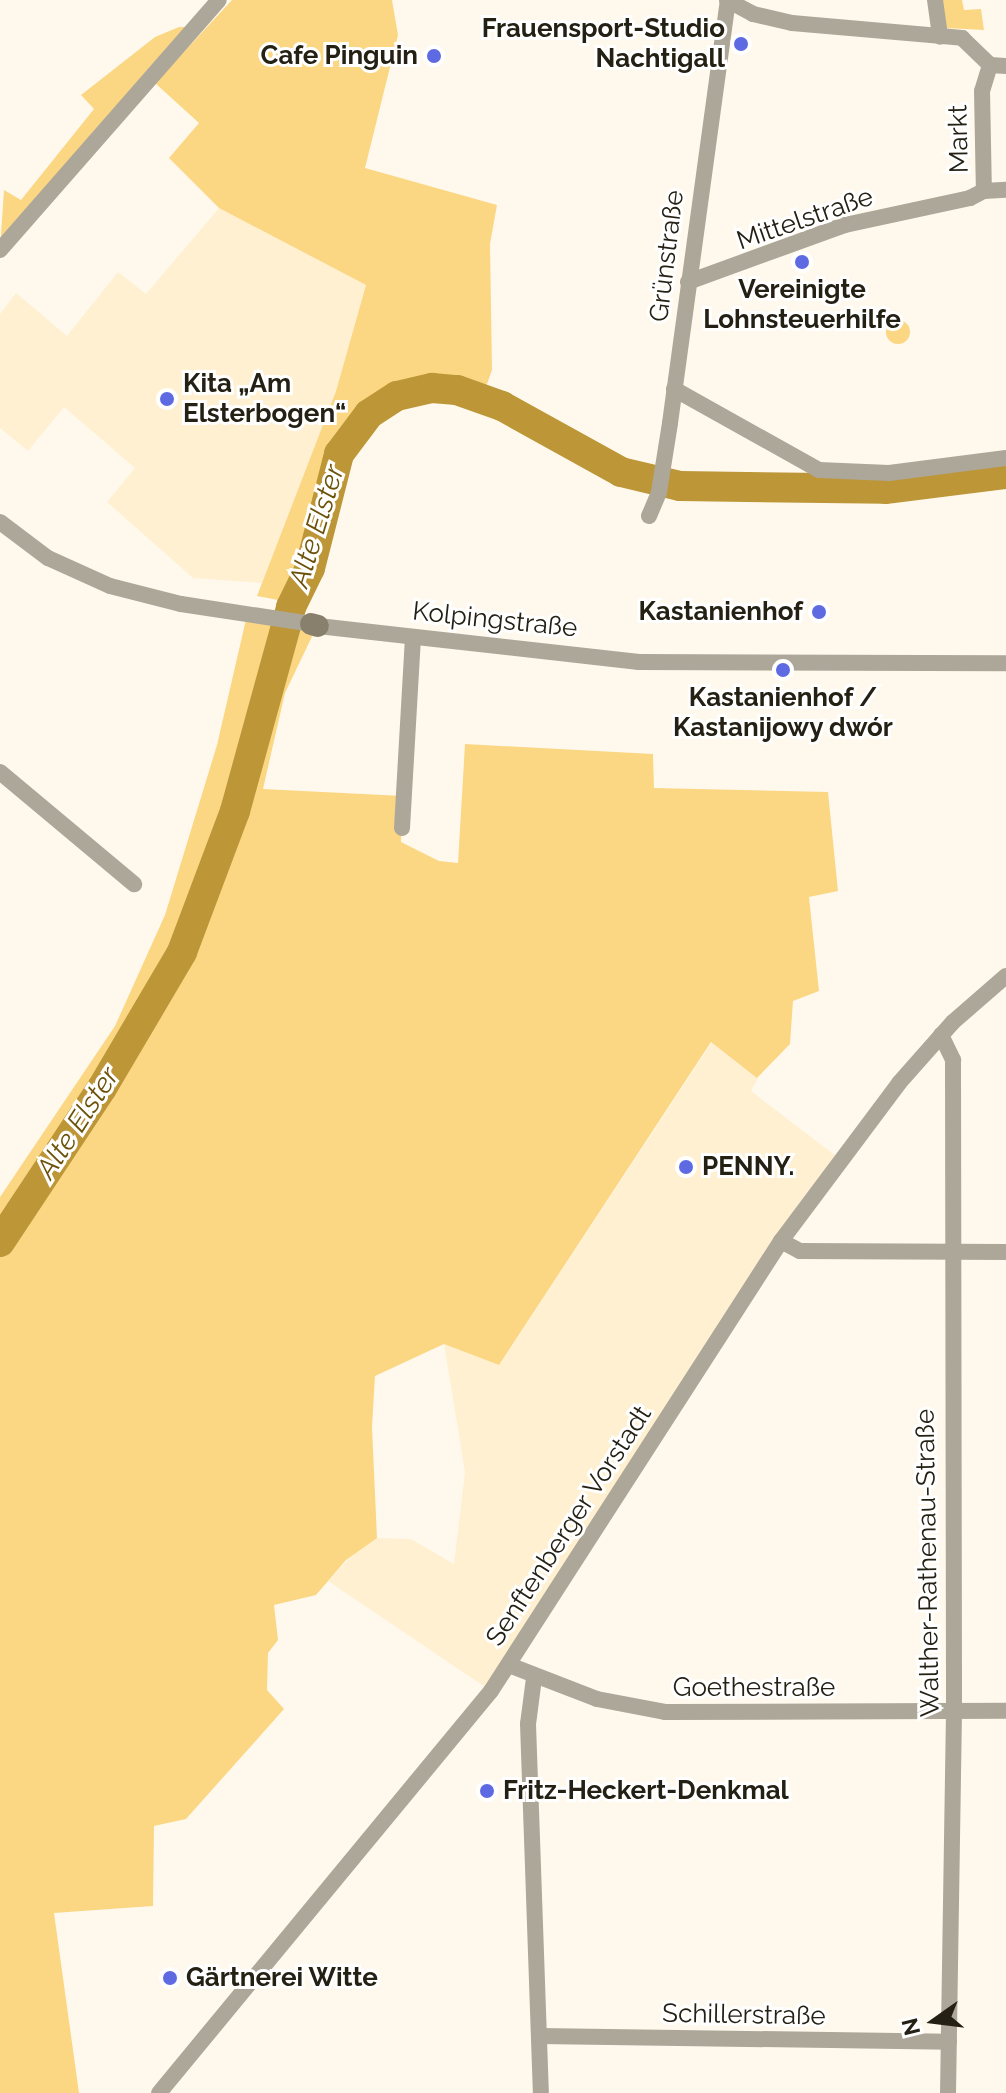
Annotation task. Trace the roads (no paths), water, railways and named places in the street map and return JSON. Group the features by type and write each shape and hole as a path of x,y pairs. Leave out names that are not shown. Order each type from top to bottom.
{"street":[{"path":"0,250 219,0"},
{"path":"727,0 753,14 792,23 962,38 998,65"},
{"name":"Grünstraße","path":"649,516 659,492 727,0"},
{"path":"935,0 940,37"},
{"name":"Markt","path":"998,65 982,91 984,191 1006,190"},
{"name":"Mittelstraße","path":"688,282 845,225 984,191"},
{"path":"674,389 819,470 889,473 1006,458"},
{"name":"Kolpingstraße","path":"0,522 48,558 110,586 261,616 413,640 639,662 1006,663"},
{"path":"402,828 413,640"},
{"path":"0,772 134,884"},
{"name":"Senftenberger Vorstadt","path":"159,2093 509,1665 781,1241 941,1035 1006,976"},
{"name":"Walther-Rathenau-Straße","path":"941,1035 953,1060 954,1712 948,2093"},
{"path":"781,1241 800,1251 1006,1252"},
{"name":"Goethestraße","path":"509,1665 534,1678 597,1699 665,1712 1006,1711"},
{"path":"534,1678 528,1724 541,2093"},
{"name":"Schillerstraße","path":"539,2036 949,2042"}],"waterway":[{"name":"Alte Elster","path":"0,1242 102,1088 182,952 235,811 291,607 310,568 339,454 369,414 397,396 432,388 457,390 502,406 621,472 680,486 885,489 1006,474"}],"place":[{"name":"Frauensport-Studio Nachtigall","path":"741,44"},
{"name":"Cafe Pinguin","path":"434,56"},
{"name":"Vereinigte Lohnsteuerhilfe","path":"802,262"},
{"name":"Kita „Am Elsterbogen“","path":"167,399"},
{"name":"Kastanienhof","path":"819,612"},
{"name":"Kastanienhof / Kastanijowy dwór","path":"783,670"},
{"name":"PENNY.","path":"686,1167"},
{"name":"Fritz-Heckert-Denkmal","path":"487,1791"},
{"name":"Gärtnerei Witte","path":"170,1978"}]}
